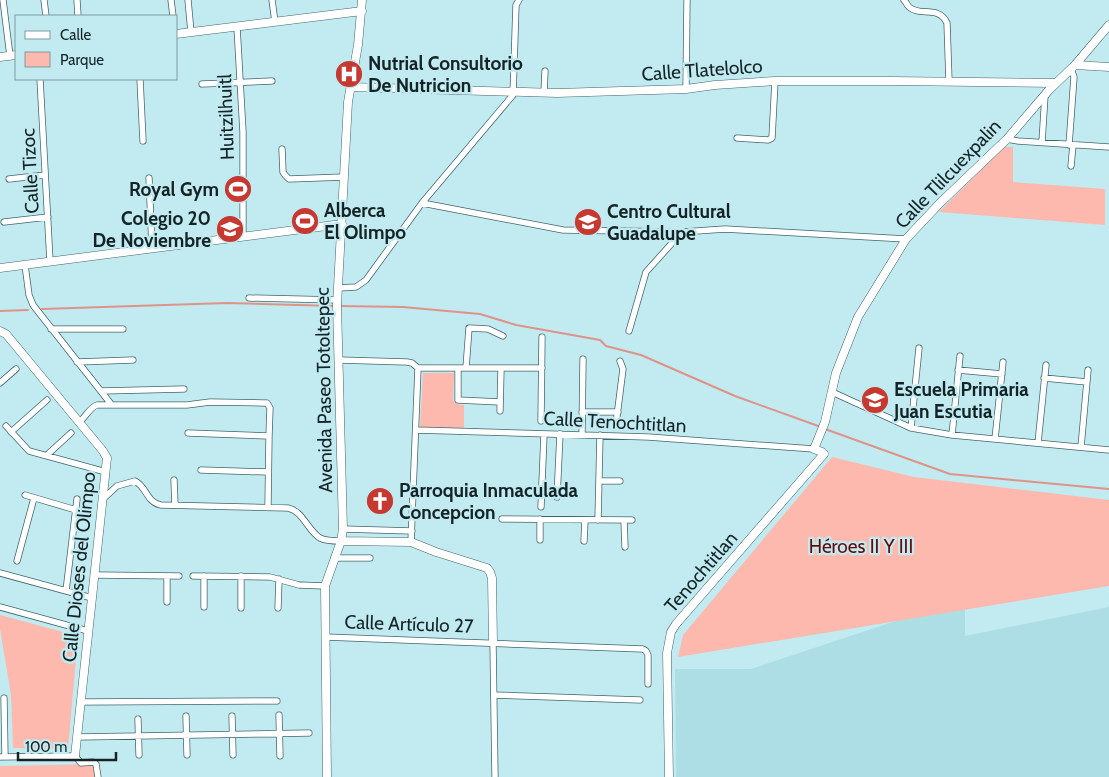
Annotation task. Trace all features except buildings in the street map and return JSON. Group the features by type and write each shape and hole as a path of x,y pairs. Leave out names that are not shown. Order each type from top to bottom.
{"main road":[{"name":"Avenida Paseo Totoltepec","path":"327,777 325,586 341,541 343,529 337,304 346,129 350,87 358,45 362,0"},
{"path":"178,34 362,11"},
{"name":"Calle Tlilcuexpalin","path":"825,422 836,373 858,318 906,239 940,203 1007,139 1045,94 1073,67 1109,26"},
{"path":"0,57 13,55"},
{"path":"1073,67 1109,67"},
{"name":"Calle Tlatelolco","path":"350,87 544,93 686,89 775,81 1055,83"},
{"path":"0,268 342,224"},
{"name":"Calle Dioses del Olimpo","path":"0,331 6,334 79,422 105,454 107,462 75,756"},
{"name":"Tenochtitlan","path":"669,777 667,653 671,632 819,451 825,422"},
{"path":"341,541 412,542"},
{"name":"Calle Artículo 27","path":"412,542 436,552 482,565 490,572 493,643"}],"street":[{"path":"3,0 13,55"},
{"path":"44,0 46,15"},
{"path":"77,0 78,15"},
{"path":"171,0 172,15"},
{"path":"188,0 191,32"},
{"path":"272,0 274,22"},
{"path":"686,89 688,0"},
{"path":"904,0 909,8 936,13 945,19 947,23 949,81"},
{"path":"338,288 356,287 366,280 422,203 512,97 514,92 516,4 518,1"},
{"name":"Huitzilhuitl","path":"237,27 244,182 244,236"},
{"path":"1071,166 1073,67"},
{"path":"544,93 545,72"},
{"name":"Calle Tizoc","path":"40,80 50,261"},
{"path":"140,80 143,141"},
{"path":"202,84 272,81"},
{"path":"737,138 768,140 772,138 775,81"},
{"path":"1042,142 1045,94"},
{"path":"1007,139 1018,142 1109,147"},
{"path":"282,149 283,172 289,179 344,177"},
{"path":"9,179 45,174"},
{"path":"149,178 152,248"},
{"path":"422,203 563,230 682,232 724,229 906,239"},
{"path":"4,222 48,217"},
{"path":"629,331 646,272 682,232"},
{"path":"25,265 31,300 51,329 111,404"},
{"path":"249,298 337,304"},
{"path":"466,368 469,328 488,329 503,336"},
{"path":"51,329 123,329"},
{"path":"540,422 542,337"},
{"path":"911,428 919,348"},
{"path":"952,435 960,356"},
{"path":"582,434 583,359"},
{"path":"77,362 133,360"},
{"path":"339,360 407,362 412,363 418,368 542,368"},
{"path":"616,424 623,369 620,360"},
{"path":"995,439 1003,362"},
{"path":"1038,443 1046,365"},
{"path":"412,542 418,368"},
{"path":"458,368 458,400 500,402"},
{"path":"0,383 16,369"},
{"path":"500,412 501,369"},
{"path":"958,370 1002,374"},
{"path":"1081,447 1088,370"},
{"path":"1044,378 1087,382"},
{"path":"101,391 184,389"},
{"path":"832,392 911,428 952,435 1109,450"},
{"path":"11,432 47,400"},
{"path":"79,422 87,416 93,406 111,404 267,403 270,408 267,436 268,507"},
{"path":"582,412 618,412"},
{"path":"6,426 29,451 106,472"},
{"name":"Calle Tenochtitlan","path":"416,430 582,434 819,451"},
{"path":"47,455 71,433"},
{"path":"188,433 267,436"},
{"path":"541,507 544,434"},
{"path":"557,498 560,434"},
{"path":"598,520 600,435"},
{"path":"201,470 268,472"},
{"path":"174,480 175,505"},
{"path":"103,499 117,486 135,481 141,485 152,502 160,505 292,509 318,537 326,540 341,541"},
{"path":"599,481 620,481"},
{"path":"25,495 76,510"},
{"path":"17,561 34,498"},
{"path":"66,591 77,499"},
{"path":"502,518 632,520"},
{"path":"540,519 540,540"},
{"path":"584,520 584,541"},
{"path":"624,520 625,547"},
{"path":"343,529 412,531"},
{"path":"334,558 370,558"},
{"path":"0,574 92,598"},
{"path":"95,575 179,576"},
{"path":"167,576 167,602"},
{"path":"193,576 270,577 299,585 325,586"},
{"path":"204,576 204,607"},
{"path":"241,576 241,608"},
{"path":"278,608 279,579"},
{"path":"0,607 88,631"},
{"name":"Calle Artículo 27","path":"325,637 643,649 648,655 648,684"},
{"name":"Calle Artículo 27","path":"493,643 495,777"},
{"path":"495,695 640,700"},
{"path":"4,698 2,757 75,756 81,763 90,762 96,764 98,777"},
{"path":"81,702 277,701"},
{"path":"279,715 280,756"},
{"path":"186,716 187,755"},
{"path":"232,716 232,755"},
{"path":"138,718 139,755"},
{"path":"78,737 309,733"}],"shaded area":[{"path":"965,598 965,636 1109,607 1109,777 676,777 675,669 751,669"}],"green space":[{"path":"1004,147 1013,147 1013,182 1105,189 1105,225 939,212"},
{"path":"423,373 454,373 453,400 457,404 464,405 464,428 420,427"},
{"name":"Héroes II Y III","path":"832,457 914,477 1109,500 1109,586 678,657 683,635"},
{"path":"0,615 78,636 68,749 13,748 11,695 0,629"},
{"path":"96,764 96,777 0,777 0,766"}],"waterway":[{"path":"42,309 227,303 334,306"},
{"path":"339,306 403,307 480,314 516,325 600,340 606,346 641,355 735,396 821,427"},
{"path":"0,311 28,310"},
{"path":"825,429 950,474 1109,489"}],"place":[{"name":"Nutrial Consultorio De Nutricion","path":"349,74"},
{"name":"Royal Gym","path":"238,189"},
{"name":"Alberca El Olimpo","path":"305,221"},
{"name":"Centro Cultural Guadalupe","path":"588,222"},
{"name":"Colegio 20 De Noviembre","path":"230,229"},
{"name":"Escuela Primaria Juan Escutia","path":"875,400"},
{"name":"Parroquia Inmaculada Concepcion","path":"380,501"}]}
